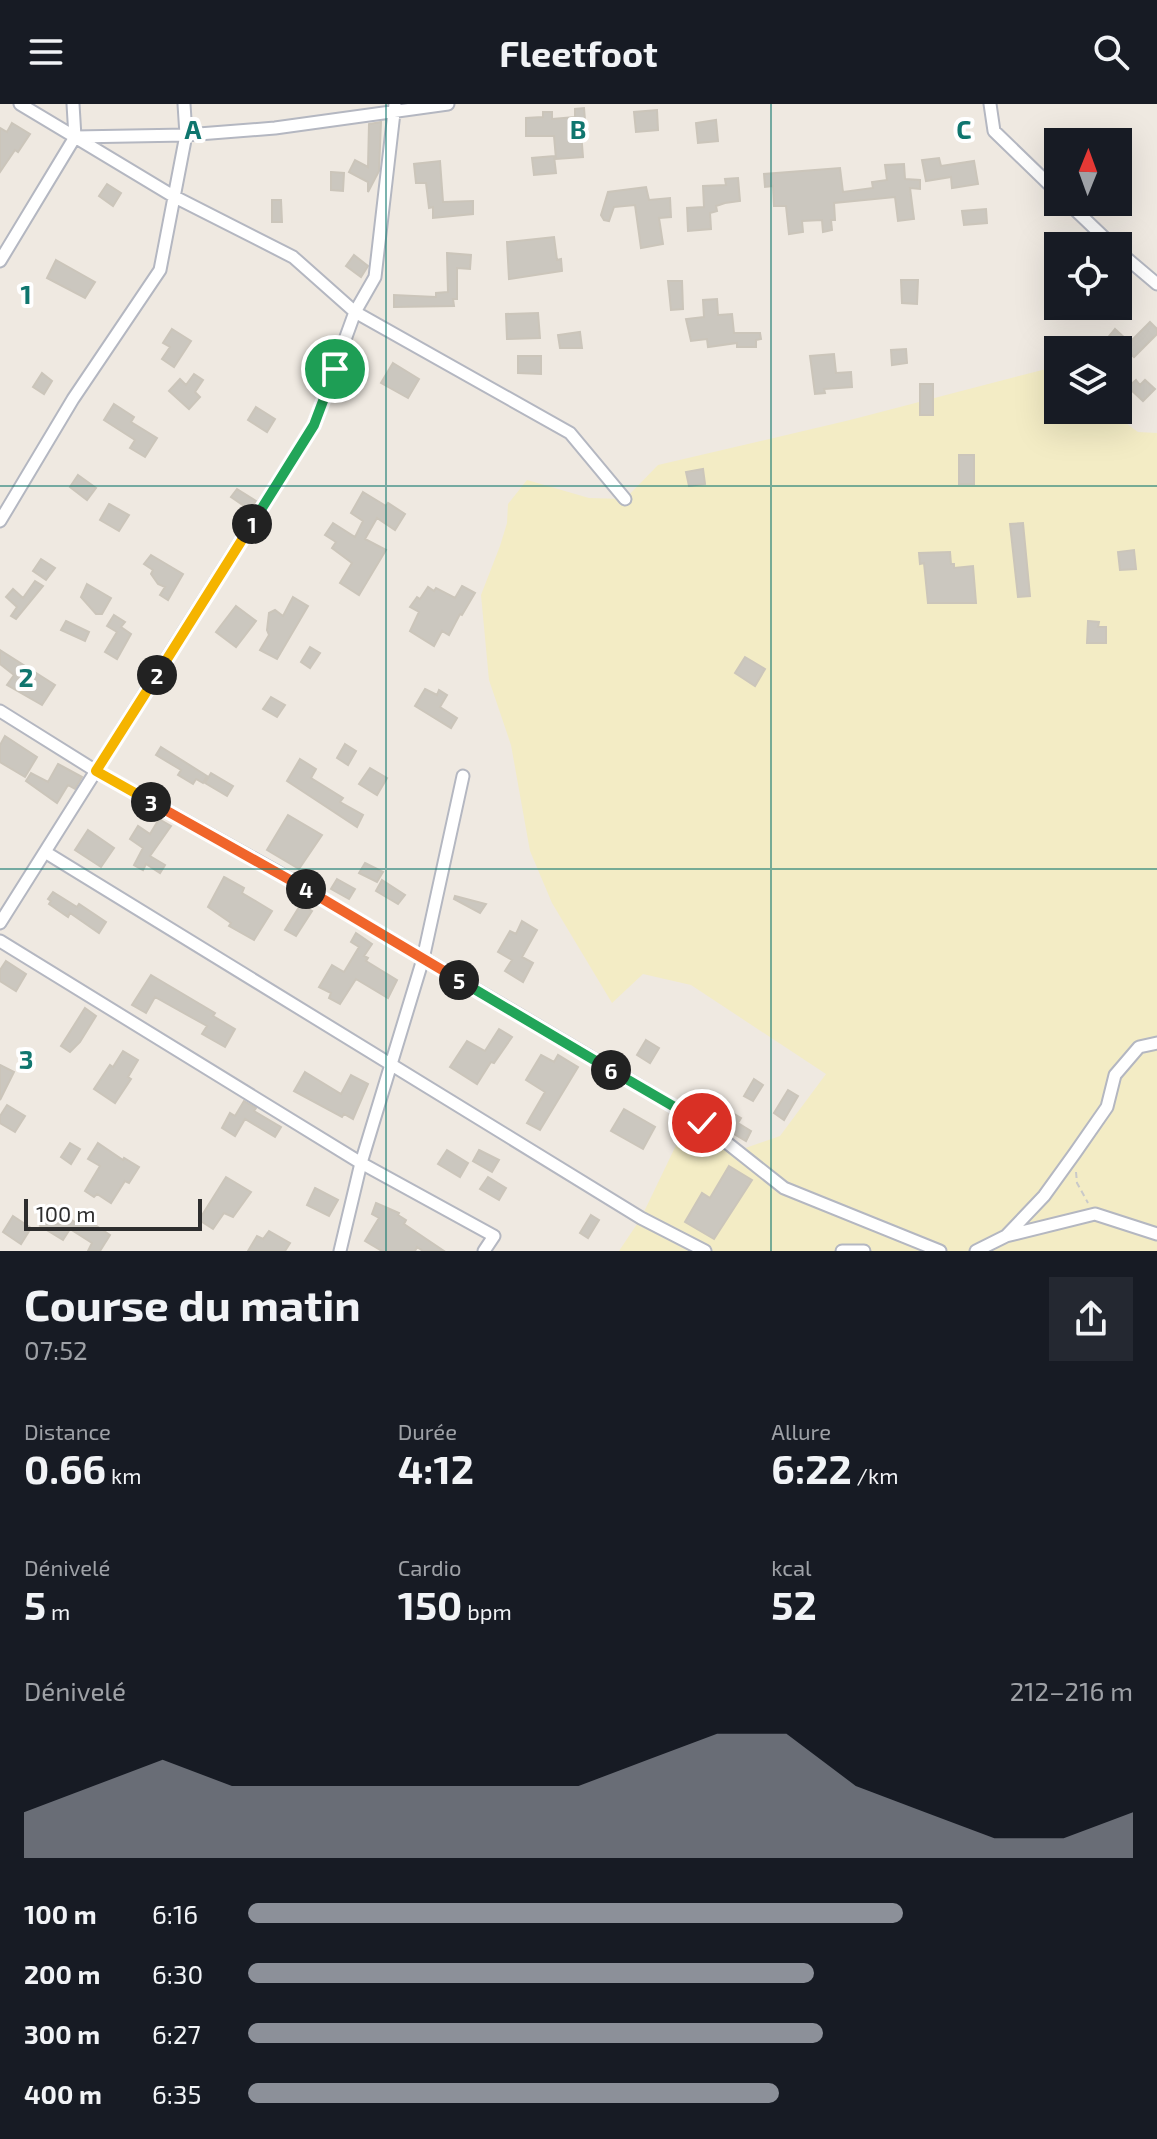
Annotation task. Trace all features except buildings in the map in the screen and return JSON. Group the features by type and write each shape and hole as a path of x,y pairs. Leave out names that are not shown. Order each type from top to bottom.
{"street":[{"path":"20,104 173,196 293,257 355,312 570,433 625,499"},
{"path":"0,261 75,137 73,104"},
{"path":"0,521 73,399 160,270 186,135 184,104"},
{"path":"75,137 186,135 275,128 395,108 448,104"},
{"path":"990,104 994,131 1044,179"},
{"path":"0,923 314,425 355,312 375,277 395,108"},
{"path":"1082,216 1098,232"},
{"path":"1132,263 1157,284"},
{"path":"0,711 96,771 274,870 702,1123 784,1188 940,1251"},
{"path":"340,1251 361,1163 423,959 463,776"},
{"path":"45,852 641,1218 705,1251"},
{"path":"0,941 361,1163 494,1236 484,1251"},
{"path":"1006,1236 1044,1196 1107,1107 1115,1075 1139,1047 1157,1043"},
{"path":"976,1251 1006,1236 1095,1214 1157,1234"},
{"path":"842,1251 864,1251"}],"path":[{"path":"1075,1153 1077,1183 1095,1214"}],"sand":[{"path":"1044,370 1044,424 1127,424 1138,432 1157,433 1157,1251 619,1251 641,1218 680,1137 734,1152 780,1136 826,1074 691,985 643,974 612,1003 552,903 530,851 511,745 489,680 481,595 507,523 508,504 527,480 589,498 625,499 658,465 850,420"}],"route":[{"path":"335,369 314,425 96,771 274,870 702,1123"}]}
